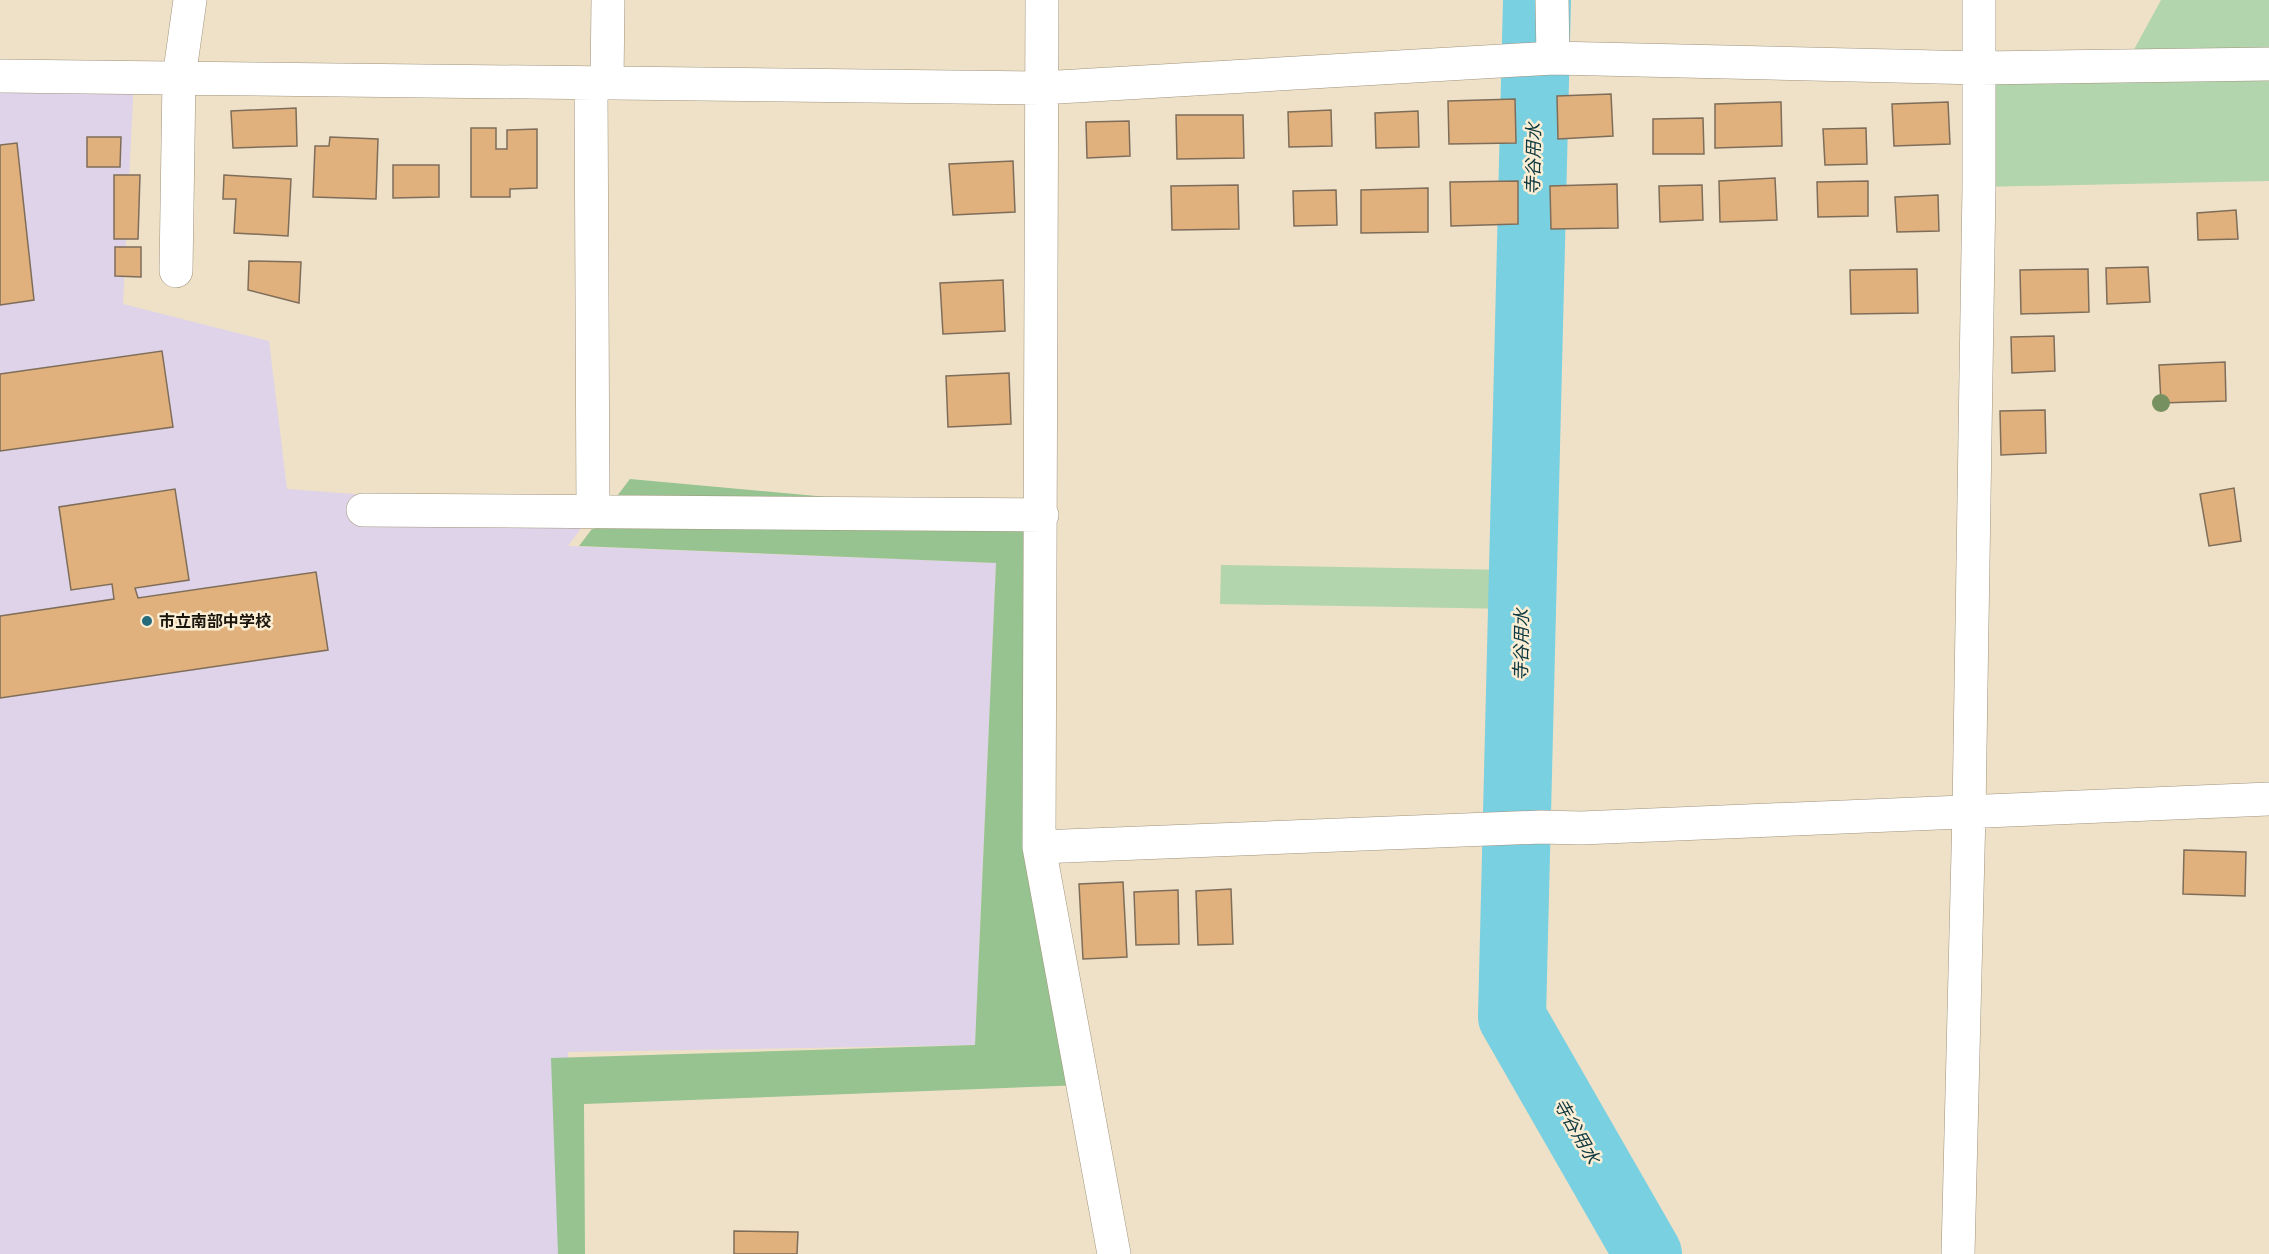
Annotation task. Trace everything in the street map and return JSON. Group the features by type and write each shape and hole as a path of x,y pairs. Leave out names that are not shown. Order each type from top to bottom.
{"street":[{"path":"176,271 179,78 190,0"},
{"path":"593,512 599,83 608,0"},
{"path":"1042,0 1042,515 1039,846 1114,1254"},
{"path":"1552,0 1553,58"},
{"path":"1958,1254 1969,812 1980,68 1979,0"},
{"path":"0,76 1041,88 1553,58 1980,68 2269,64"},
{"path":"363,510 1042,515"},
{"path":"1039,846 1541,827 1581,828 2269,799"}],"shaded area":[{"path":"0,77 134,78 123,304 269,341 287,489 593,512 568,546 996,563 975,1045 568,1052 565,1254 0,1254"}],"green space":[{"path":"2161,0 2269,0 2269,181 1979,187 1980,68 2125,66"},
{"path":"630,479 1024,515 1039,847 1083,1085 584,1104 585,1254 558,1254 551,1058 975,1045 996,563 579,546"},
{"path":"1221,565 1514,570 1514,609 1220,604"}],"building":[{"path":"1611,94 1613,136 1558,139 1557,96"},
{"path":"1515,99 1516,143 1449,144 1448,101"},
{"path":"1781,102 1782,146 1715,148 1715,104"},
{"path":"1948,102 1950,144 1894,146 1892,104"},
{"path":"296,108 297,146 233,148 231,111"},
{"path":"1331,110 1332,146 1289,147 1288,112"},
{"path":"1418,111 1419,147 1376,148 1375,113"},
{"path":"1176,115 1243,115 1244,158 1177,159"},
{"path":"1703,118 1704,154 1653,154 1653,119"},
{"path":"1129,121 1130,156 1087,158 1086,122"},
{"path":"471,128 496,128 496,149 507,149 507,130 537,129 537,188 510,189 510,197 471,197"},
{"path":"1866,128 1867,164 1825,165 1823,129"},
{"path":"87,137 121,137 120,167 87,167"},
{"path":"330,137 378,139 376,199 313,197 315,146 329,146"},
{"path":"17,143 34,300 0,305 0,145"},
{"path":"1013,161 1015,212 953,215 949,164"},
{"path":"393,165 439,165 439,197 393,198"},
{"path":"114,175 140,175 138,239 114,239"},
{"path":"224,175 291,179 288,236 234,233 236,199 223,199"},
{"path":"1775,178 1777,220 1720,222 1719,181"},
{"path":"1518,181 1518,224 1451,226 1450,182"},
{"path":"1868,181 1868,216 1818,217 1817,182"},
{"path":"1617,184 1618,228 1551,229 1550,186"},
{"path":"1238,185 1239,229 1172,230 1171,186"},
{"path":"1702,185 1703,220 1660,222 1659,186"},
{"path":"1428,188 1428,232 1361,233 1361,190"},
{"path":"1336,190 1337,225 1294,226 1293,191"},
{"path":"1938,195 1939,231 1897,232 1895,197"},
{"path":"2236,210 2238,239 2198,240 2197,213"},
{"path":"115,247 141,247 141,277 115,276"},
{"path":"249,261 301,262 299,303 248,290"},
{"path":"2148,267 2150,302 2107,304 2106,268"},
{"path":"1917,269 1918,313 1851,314 1850,270"},
{"path":"2088,269 2089,312 2021,314 2020,270"},
{"path":"1003,280 1005,331 943,334 940,283"},
{"path":"2054,336 2055,371 2012,373 2011,337"},
{"path":"162,351 173,427 0,451 0,374"},
{"path":"2225,362 2226,401 2161,403 2159,365"},
{"path":"1009,373 1011,424 948,427 946,376"},
{"path":"2045,410 2046,453 2001,455 2000,411"},
{"path":"2234,488 2241,541 2209,546 2200,494"},
{"path":"175,489 189,580 135,588 138,598 316,572 328,650 0,698 0,616 114,599 112,584 71,590 59,507"},
{"path":"2184,850 2246,852 2245,896 2183,894"},
{"path":"1123,882 1127,957 1083,959 1079,884"},
{"path":"1231,889 1233,944 1198,945 1196,891"},
{"path":"1178,890 1179,944 1136,945 1134,892"},
{"path":"734,1231 798,1232 797,1254 734,1254"}],"waterway":[{"name":"寺谷用水","path":"1537,0 1512,1017 1648,1254"}],"place":[{"name":"市立南部中学校","path":"147,621"}]}
